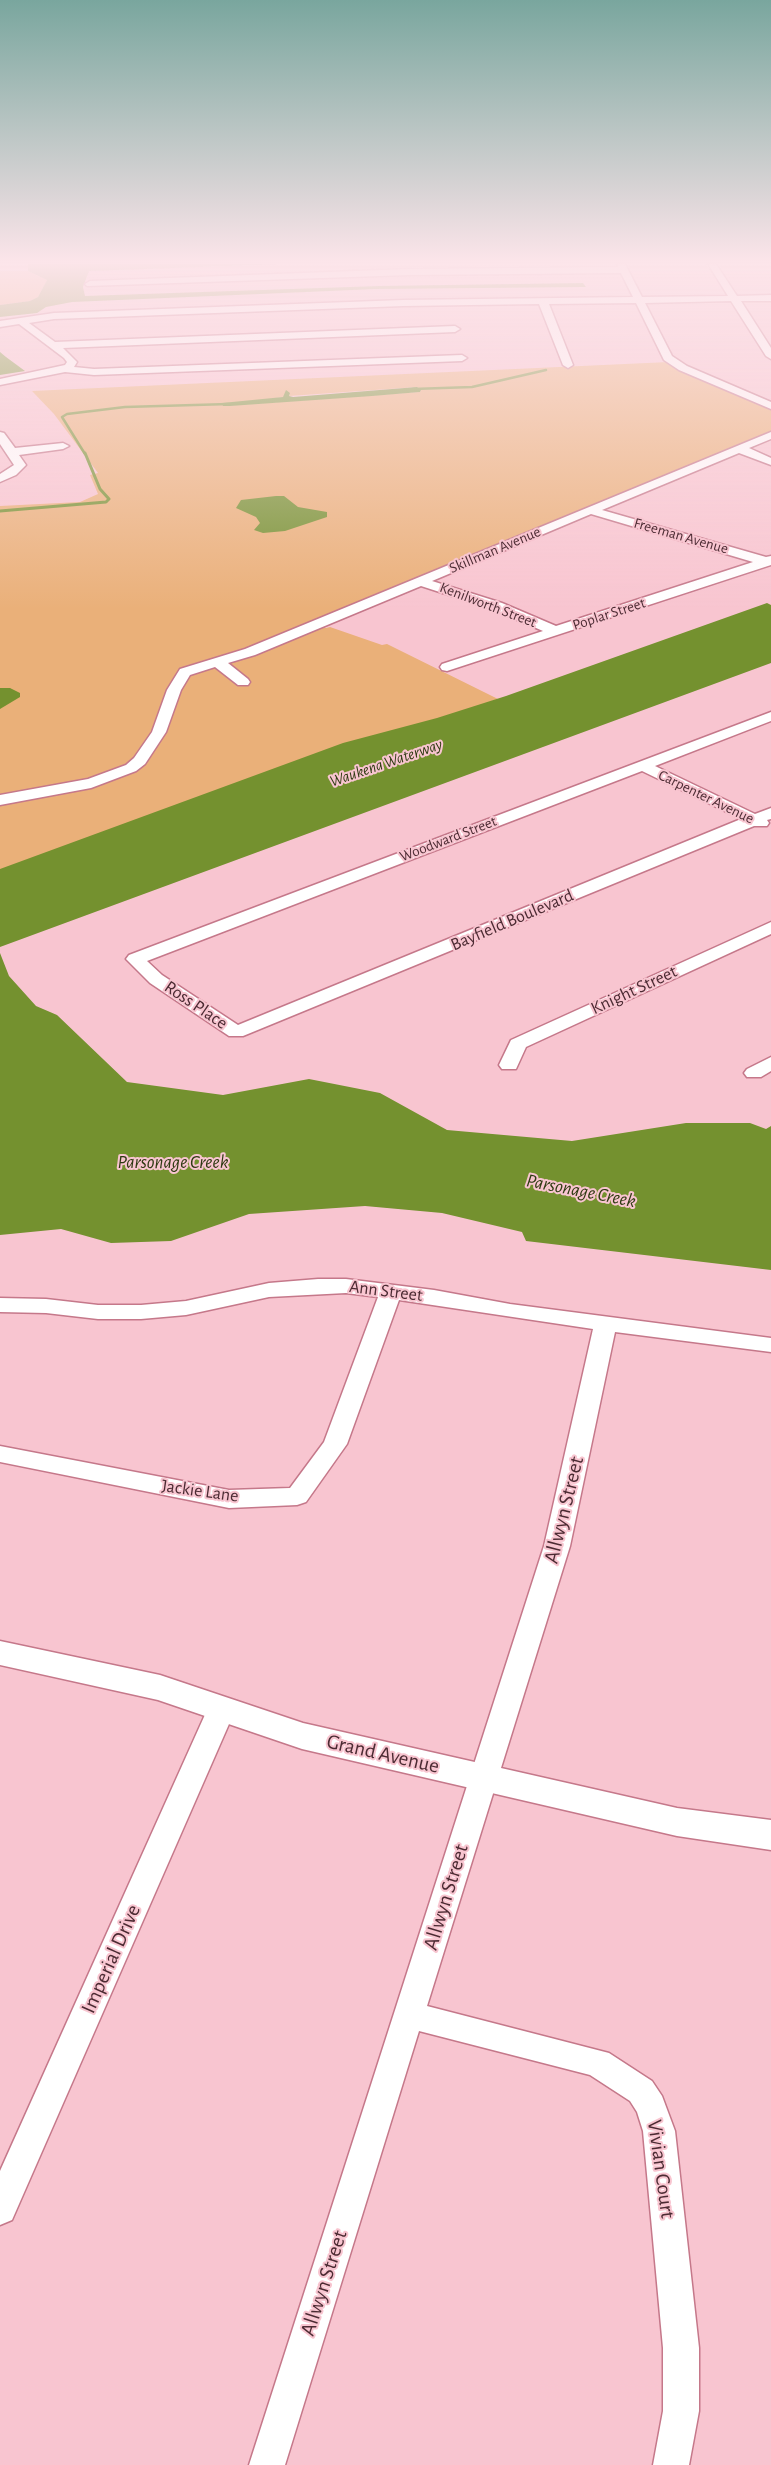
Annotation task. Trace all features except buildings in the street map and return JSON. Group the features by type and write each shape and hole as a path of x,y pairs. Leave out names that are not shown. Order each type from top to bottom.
{"street":[{"path":"0,382 15,379"},
{"path":"710,379 771,406"},
{"path":"0,435 14,452 20,465 12,473 0,478"},
{"name":"Skillman Avenue","path":"0,800 91,783 131,768 140,761 159,732 180,678 185,672 250,652 771,435"},
{"path":"14,452 62,446"},
{"path":"738,448 771,462"},
{"name":"Freeman Avenue","path":"590,510 769,562"},
{"name":"Poplar Street","path":"447,668 769,562"},
{"name":"Kenilworth Street","path":"420,581 497,606 555,632"},
{"path":"219,663 243,682"},
{"name":"Woodward Street","path":"143,967 135,959 771,716"},
{"name":"Carpenter Avenue","path":"642,765 771,828"},
{"name":"Bayfield Boulevard","path":"252,1026 771,813"},
{"name":"Knight Street","path":"509,1065 518,1044 771,927"},
{"name":"Ross Place","path":"143,967 156,978 236,1032 252,1026"},
{"path":"754,1073 771,1063"},
{"name":"Ann Street","path":"0,1306 46,1306 98,1312 141,1312 186,1308 242,1295 318,1286 346,1286 434,1297 510,1311 771,1346"},
{"name":"Jackie Lane","path":"0,1454 222,1498 297,1496 335,1444 391,1292"},
{"name":"Allwyn Street","path":"266,2465 557,1546 606,1324"},
{"name":"Grand Avenue","path":"0,1653 160,1688 302,1736 677,1822 771,1835"},
{"name":"Imperial Drive","path":"0,2209 222,1708"},
{"name":"Vivian Court","path":"409,2015 598,2063 641,2091 651,2106 659,2131 681,2348 681,2411 671,2465"}],"shaded area":[{"path":"295,379 708,379 771,406 771,433 590,506 317,624 382,645 387,644 498,699 0,872 0,506 80,502 98,494 90,475 98,473 54,414 32,391","holes":["417,387 421,390 420,392 223,406 283,397 290,393 289,396"]}],"water":[{"path":"417,387 421,390 420,392 230,406 223,406 222,403 283,397 286,390 290,393 289,396 293,397"},
{"path":"284,496 298,507 327,512 327,517 285,531 263,533 254,530 260,523 256,517 236,508 241,500"},
{"name":"Waukena Waterway","path":"767,603 771,605 771,663 0,947 0,869 343,743 437,718 506,696"},
{"path":"0,688 10,688 20,693 20,697 0,709"},
{"name":"Parsonage Creek","path":"0,953 9,976 36,1006 57,1015 127,1082 223,1095 309,1079 380,1093 447,1130 572,1141 686,1123 750,1123 766,1129 771,1126 771,1270 526,1241 522,1232 442,1213 365,1206 249,1214 171,1241 111,1243 61,1229 0,1235"}],"waterway":[{"path":"413,389 472,387 507,379"},
{"path":"85,454 62,417 67,414 125,407 229,404"},
{"path":"0,511 106,502 109,499 100,489 85,453"}]}
